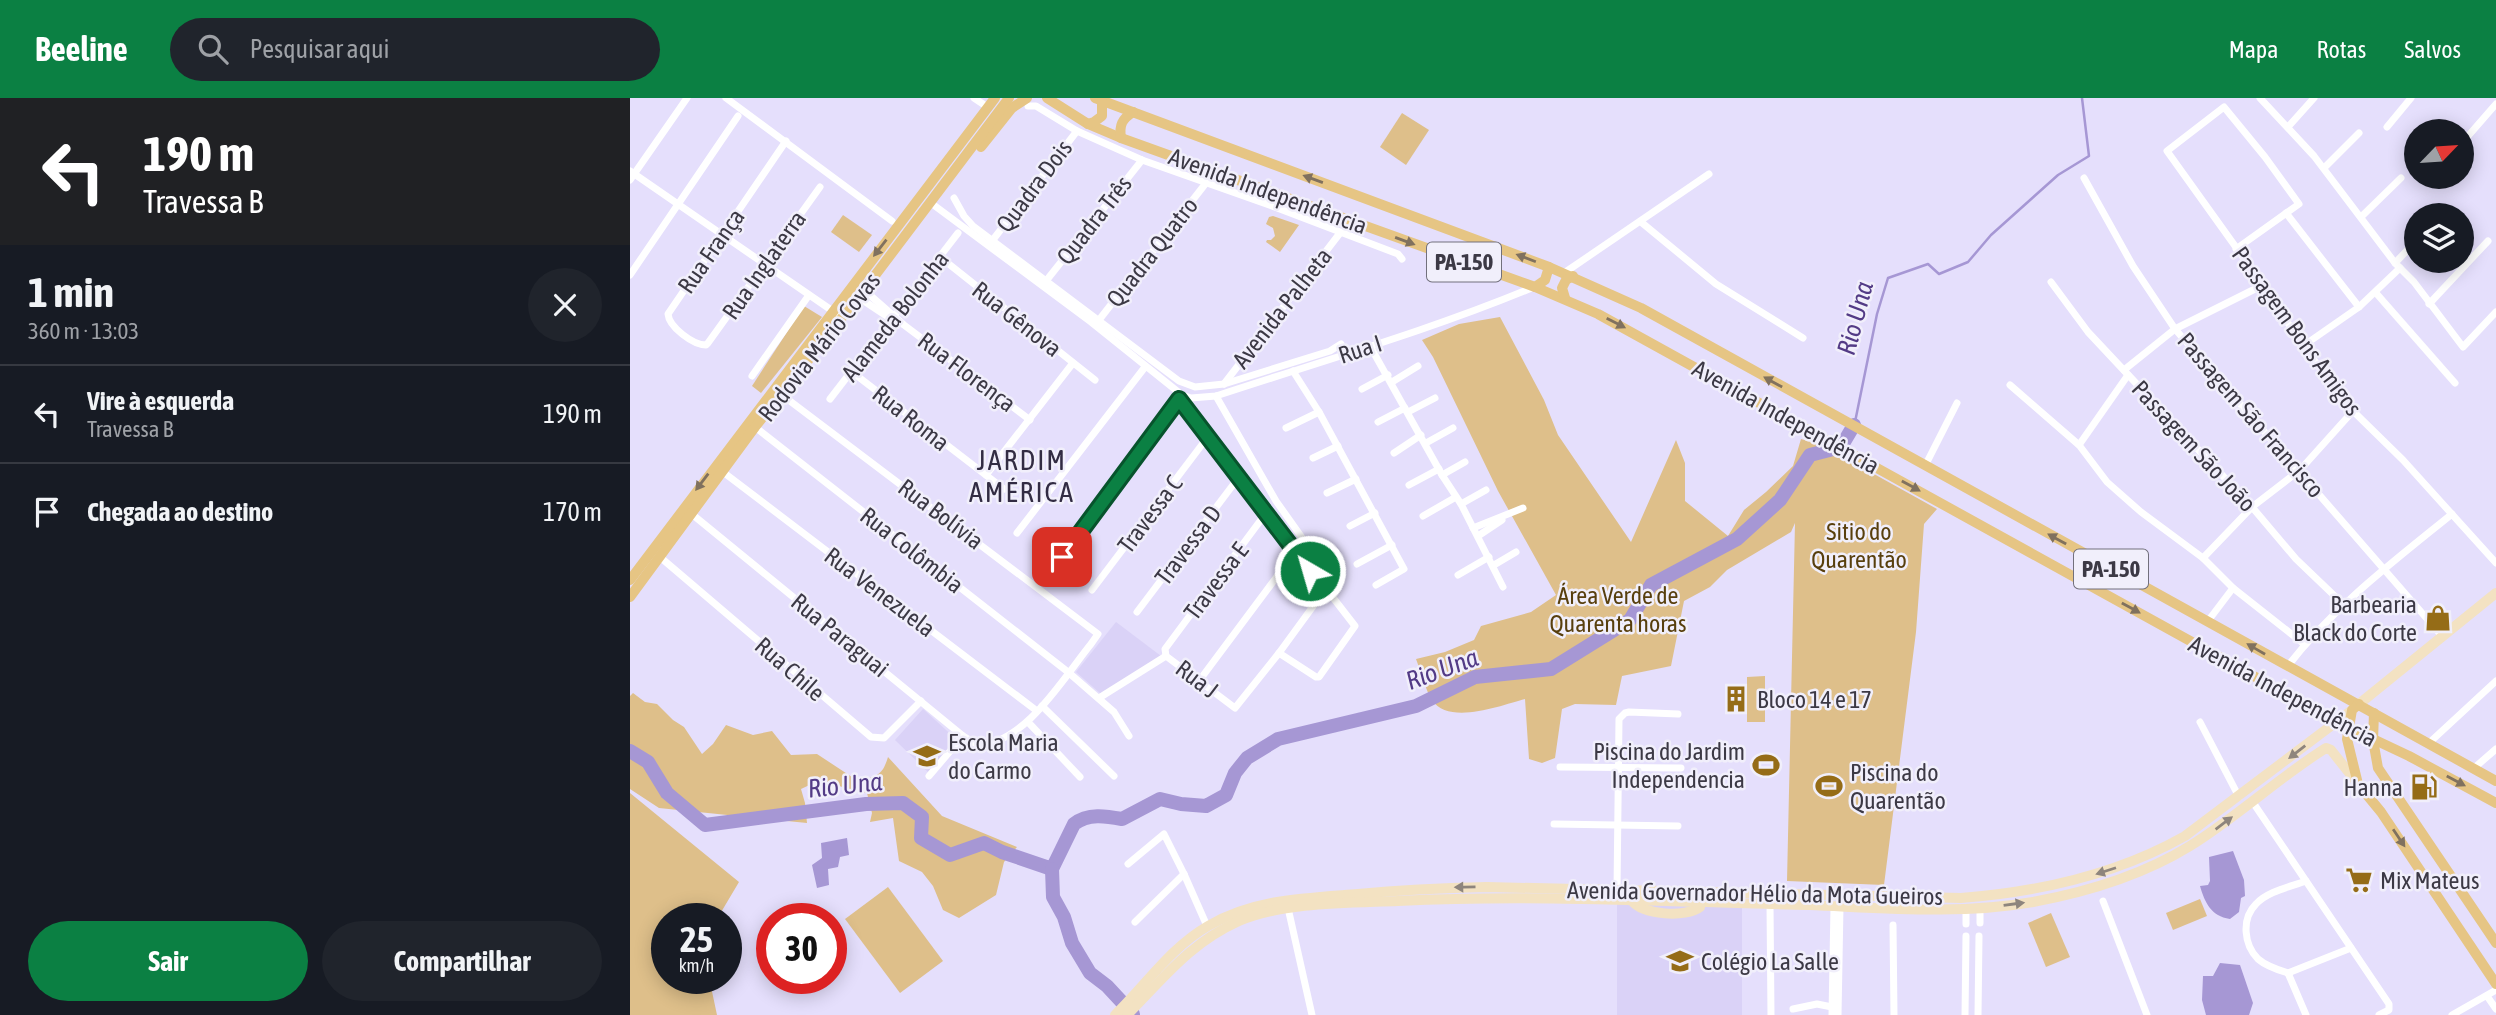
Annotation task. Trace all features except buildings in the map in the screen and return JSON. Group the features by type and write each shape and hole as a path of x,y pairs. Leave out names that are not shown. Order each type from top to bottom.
{"main road":[{"name":"Rodovia Mário Covas","path":"630,580 837,314 861,294 909,232 995,98"},
{"name":"Rodovia Mário Covas","path":"630,597 693,515 755,427 782,395 895,223 930,200 1009,98"},
{"path":"1038,98 1069,113"},
{"name":"Avenida Independência","path":"1047,98 1088,124 1121,138 1565,298 1620,325 2342,724 2409,756 2496,803"},
{"path":"895,223 982,100"},
{"path":"1088,124 1102,116 1098,100"},
{"name":"Avenida Independência","path":"1098,100 1569,274 1641,308 2208,621 2356,707 2374,713 2496,781"},
{"path":"930,200 1012,108 1028,102"},
{"path":"1121,138 1123,120 1133,112"},
{"path":"1535,287 1545,279 1549,267"},
{"path":"1565,298 1562,288 1569,274"},
{"path":"2496,593 2383,685 2374,713 2373,740 2377,764 2384,778 2492,928 2496,943"},
{"name":"Avenida Governador Hélio da Mota Gueiros","path":"1135,1001 1181,946 1207,926 1239,911 1286,899 1446,888 1618,890 1702,897 1961,898 2036,889 2105,872 2156,852 2185,836 2342,724 2356,707 2383,685"},
{"path":"2342,724 2358,784"},
{"path":"1702,897 1770,904 1966,909 2033,902 2069,894 2149,867 2191,845 2290,771 2326,748 2331,750 2381,812 2496,984"},
{"name":"Avenida Governador Hélio da Mota Gueiros","path":"1135,1001 1201,941 1243,919 1288,908 1485,897 1632,901 1641,909 1670,913 1694,911 1700,907 1702,897"},
{"path":"1120,1014 1135,1001"}],"street":[{"path":"687,98 631,175 837,314"},
{"path":"726,98 895,223"},
{"path":"2260,98 2324,169 2463,347 2496,312"},
{"path":"2288,127 2314,98"},
{"path":"2387,127 2411,98"},
{"name":"Quadra Dois","path":"1028,102 1076,131 1142,160 1398,254 1402,259"},
{"path":"2474,130 2496,104"},
{"name":"Passagem Bons Amigos","path":"2287,213 2299,204 2224,107 2167,151 2303,346 2353,411 2496,563"},
{"path":"630,275 738,116"},
{"name":"Quadra Dois","path":"992,241 1076,131"},
{"path":"2324,169 2359,133"},
{"name":"Rua França","path":"708,343 698,345 671,324 668,314 786,141"},
{"name":"Quadra Três","path":"1046,281 1142,160"},
{"path":"1569,274 1709,174"},
{"name":"Passagem São Francisco","path":"2084,178 2133,266 2175,329 2442,636"},
{"path":"2361,217 2401,178"},
{"name":"Quadra Quatro","path":"1099,320 1206,183"},
{"name":"Rua Inglaterra","path":"708,343 820,187"},
{"path":"954,198 968,221 992,241 1187,385 1206,387 1224,384 1330,351 1341,344"},
{"path":"930,200 1091,322 1180,397 1207,438 1355,626 1319,677 1316,677 1279,653 1325,590"},
{"path":"2236,249 2287,213 2359,307"},
{"path":"1641,222 1716,284 1803,338"},
{"name":"Alameda Bolonha","path":"830,399 958,233"},
{"name":"Avenida Palheta","path":"1224,384 1340,233"},
{"path":"2429,304 2488,241"},
{"path":"2303,346 2375,293 2404,256"},
{"name":"Rua Gênova","path":"940,257 1095,380"},
{"name":"Passagem São João","path":"2051,282 2088,332 2296,559 2343,604"},
{"path":"2079,445 2126,372 2175,329 2263,285"},
{"name":"Rua I","path":"1180,397 1216,396 1493,305 1535,287"},
{"path":"2375,293 2455,383"},
{"name":"Rua Florença","path":"861,294 1030,420"},
{"path":"752,376 809,295"},
{"path":"1370,346 1461,504 1503,587"},
{"path":"986,475 1073,363"},
{"path":"1362,389 1418,366"},
{"path":"1017,533 1145,367"},
{"path":"1293,371 1319,412 1404,569 1376,584"},
{"name":"Rua Roma","path":"852,372 1004,489"},
{"path":"2010,385 2079,445 2107,482 2141,512 2203,558 2233,588 2304,645"},
{"name":"Rua Bolívia","path":"782,395 1098,634 1068,672"},
{"path":"1199,681 1303,544 1303,539 1276,501 1216,396"},
{"path":"1062,557 1180,397"},
{"path":"1378,422 1435,398"},
{"path":"1925,466 1957,403"},
{"path":"2203,558 2252,508 2300,470 2353,411"},
{"path":"1286,428 1319,412"},
{"name":"Rua Colômbia","path":"755,427 1068,672 1114,712 1129,736"},
{"path":"1426,443 1453,428"},
{"path":"1394,453 1421,435"},
{"name":"Travessa C","path":"1093,590 1207,438"},
{"path":"1313,458 1338,446"},
{"path":"1409,485 1465,462"},
{"name":"Rua Venezuela","path":"723,472 1040,709 1114,776"},
{"name":"Travessa D","path":"1137,612 1239,477"},
{"path":"1327,493 1356,479"},
{"path":"1461,504 1486,490"},
{"path":"1423,516 1456,497"},
{"path":"1473,528 1523,508"},
{"name":"Travessa E","path":"1165,652 1266,513"},
{"path":"1350,526 1374,513"},
{"path":"2287,667 2343,604 2452,514"},
{"name":"Rua Paraguai","path":"693,515 978,746 991,743 1028,722"},
{"path":"1478,536 1502,520"},
{"path":"1357,564 1392,545"},
{"path":"1494,565 1516,552"},
{"name":"Rua Chile","path":"660,556 871,737 884,738 891,733 921,701"},
{"path":"1458,575 1489,557"},
{"path":"2208,621 2233,588"},
{"path":"1099,698 1165,652"},
{"name":"Rua J","path":"1165,652 1235,708 1279,653"},
{"path":"1068,672 1028,722 1080,777"},
{"path":"2429,743 2496,681"},
{"path":"1618,890 1621,716 1629,712 1678,714"},
{"path":"2200,722 2239,797"},
{"path":"929,776 963,736"},
{"path":"2473,769 2496,750"},
{"path":"1560,767 1681,768"},
{"path":"2252,801 2390,1008 2379,1015"},
{"path":"1553,824 1678,826"},
{"path":"1128,864 1164,834 1207,926"},
{"path":"1135,922 1184,874"},
{"path":"2306,881 2262,899 2255,905 2246,921 2248,941 2258,959 2288,973 2306,1015"},
{"path":"2103,901 2147,1015"},
{"path":"1770,904 1772,1015"},
{"path":"1793,1009 1817,1004 1832,1011 1837,906"},
{"path":"1837,906 1838,1015"},
{"path":"1288,908 1312,1015"},
{"path":"1980,908 1980,923"},
{"path":"1966,909 1966,924"},
{"path":"1893,925 1894,1015"},
{"path":"1965,1015 1966,936"},
{"path":"1978,1015 1979,936"},
{"path":"2288,973 2351,948"},
{"path":"1964,978 1978,965"},
{"path":"2454,1015 2496,990"},
{"path":"2487,996 2496,1009"}],"shaded area":[{"path":"1116,622 1161,656 1101,694 1076,672"},
{"name":"Escola Maria do Carmo","path":"923,709 957,740 928,772 895,740"},
{"path":"847,838 849,855 840,857 838,867 828,869 829,885 817,888 812,865 822,858 821,843"},
{"path":"2233,851 2244,880 2245,896 2241,898 2239,912 2230,919 2213,912 2200,886 2208,885 2210,881 2209,857"},
{"name":"Colégio La Salle","path":"1617,904 1742,907 1742,1015 1617,1015"},
{"path":"2220,963 2240,965 2253,1003 2249,1015 2206,1015 2202,1000 2203,976 2213,976"}],"green space":[{"path":"1402,113 1429,130 1406,165 1380,147"},
{"path":"843,215 872,235 859,252 831,232"},
{"path":"1269,217 1299,225 1280,252 1266,242 1275,236 1273,228 1266,224"},
{"path":"804,306 822,317 761,393 752,386"},
{"path":"1500,317 1544,400 1558,435 1631,542 1676,440 1685,463 1685,501 1728,536 1744,510 1793,466 1801,439 1825,446 1820,459 1838,454 1937,509 1924,524 1916,632 1884,885 1787,881 1795,523 1791,532 1727,570 1710,587 1684,601 1671,666 1622,676 1616,705 1575,704 1562,709 1555,758 1542,763 1529,759 1525,699 1463,713 1440,708 1432,700 1416,659 1445,652 1474,640 1481,626 1531,612 1556,595 1498,491 1433,357 1422,340 1459,324"},
{"path":"1765,676 1765,722 1747,722 1747,677"},
{"path":"633,693 645,702 657,704 684,727 702,754 726,725 753,735 772,731 791,755 817,754 858,781 877,775 888,757 942,816 1017,847 1004,862 996,895 959,918 943,910 933,886 922,872 899,861 893,818 870,822 872,813 867,793 818,781 801,789 807,823 659,808 630,789 630,696"},
{"path":"630,793 739,882 727,903 651,903 651,994 713,994 717,1015 630,1015"},
{"path":"888,887 943,961 900,993 847,922 847,918"},
{"path":"2200,899 2207,916 2173,930 2166,913"},
{"path":"2051,913 2070,957 2046,967 2028,923"}],"waterway":[{"name":"Rio Una","path":"1855,422 1877,314 1888,278 1928,264 1939,274 1968,262 1991,235 2058,175 2089,156 2082,98"},
{"name":"Rio Una","path":"630,751 648,762 667,793 705,825 866,804 903,803 922,817 921,838 950,855 984,843 1052,869 1074,824 1079,821 1097,816 1122,819 1160,799 1206,806 1226,795 1235,773 1247,758 1278,739 1416,706 1475,677 1551,669 1630,620 1651,585 1737,539 1780,500 1810,455 1841,447 1854,425"},
{"path":"1052,869 1053,897 1064,917 1072,943 1090,973 1107,986 1133,1014"}],"place":[{"name":"Barbearia Black do Corte","path":"2438,618"},
{"name":"Bloco 14 e 17","path":"1736,699"},
{"name":"Escola Maria do Carmo","path":"927,756"},
{"name":"Piscina do Jardim Independencia","path":"1766,765"},
{"name":"Piscina do Quarentão","path":"1829,786"},
{"name":"Hanna","path":"2424,787"},
{"name":"Mix Mateus","path":"2359,880"},
{"name":"Colégio La Salle","path":"1680,961"}],"district":[{"name":"JARDIM AMÉRICA","path":"1022,476"}],"route":[{"path":"1062,557 1179,399 1310,571"}],"park label":[{"name":"Sitio do Quarentão","path":"1859,545"},
{"name":"Área Verde de Quarenta horas","path":"1618,609"}]}
